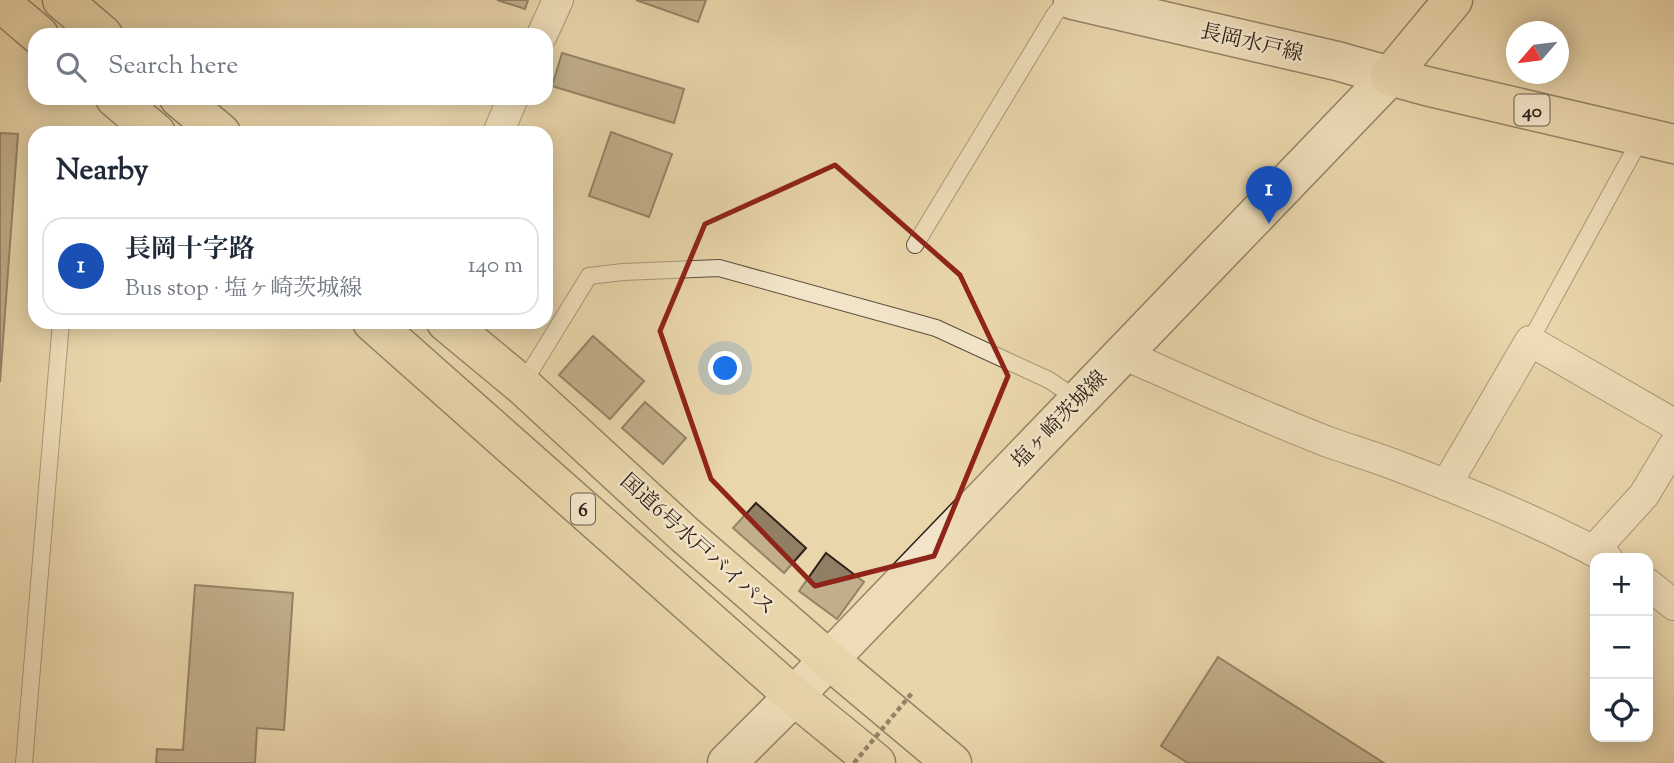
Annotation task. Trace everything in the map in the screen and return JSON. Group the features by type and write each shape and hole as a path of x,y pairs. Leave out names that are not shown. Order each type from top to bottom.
{"main road":[{"path":"61,0 95,28"},
{"name":"長岡水戸線","path":"1073,0 1390,76"},
{"path":"1390,76 1454,0"},
{"path":"0,2 31,28"},
{"name":"40","path":"1390,76 1658,140"},
{"name":"塩ヶ崎茨城線","path":"727,763 1390,76"},
{"path":"187,105 213,126"},
{"name":"6","path":"380,329 794,696 876,763"},
{"name":"国道6号水戸バイパス","path":"454,329 522,385 684,534 952,763"}],"street":[{"path":"545,28 558,0"},
{"path":"501,126 510,105"},
{"path":"1446,485 1530,341 1674,424"},
{"path":"1123,354 1245,408 1446,485 1559,532 1598,553"},
{"path":"1601,553 1644,495 1674,445"},
{"path":"1653,588 1674,605"}],"lane":[{"path":"915,245 1055,14 1067,0"},
{"path":"1530,341 1658,140"},
{"path":"522,385 589,276 719,268 936,328 1049,380 1077,399"},
{"path":"24,763 60,329"}],"path":[{"path":"854,763 912,693"}],"highlighted area":[{"path":"835,165 960,275 1008,376 934,556 815,586 711,479 660,331 705,224"}],"building":[{"path":"497,0 528,0 525,9"},
{"path":"636,0 706,0 698,22"},
{"path":"562,53 684,89 674,123 553,86"},
{"path":"611,132 672,154 649,217 589,196"},
{"path":"0,133 18,134 0,382"},
{"path":"593,336 644,381 610,419 559,375"},
{"path":"645,402 686,438 663,464 622,428"},
{"path":"756,503 806,548 784,573 733,528"},
{"path":"826,553 864,582 837,619 799,591"},
{"path":"195,585 293,593 284,730 257,728 255,763 156,763 157,749 183,750"},
{"path":"1218,657 1384,763 1188,763 1161,746"}],"place":[{"name":"長岡十字路","path":"1269,224"}]}
